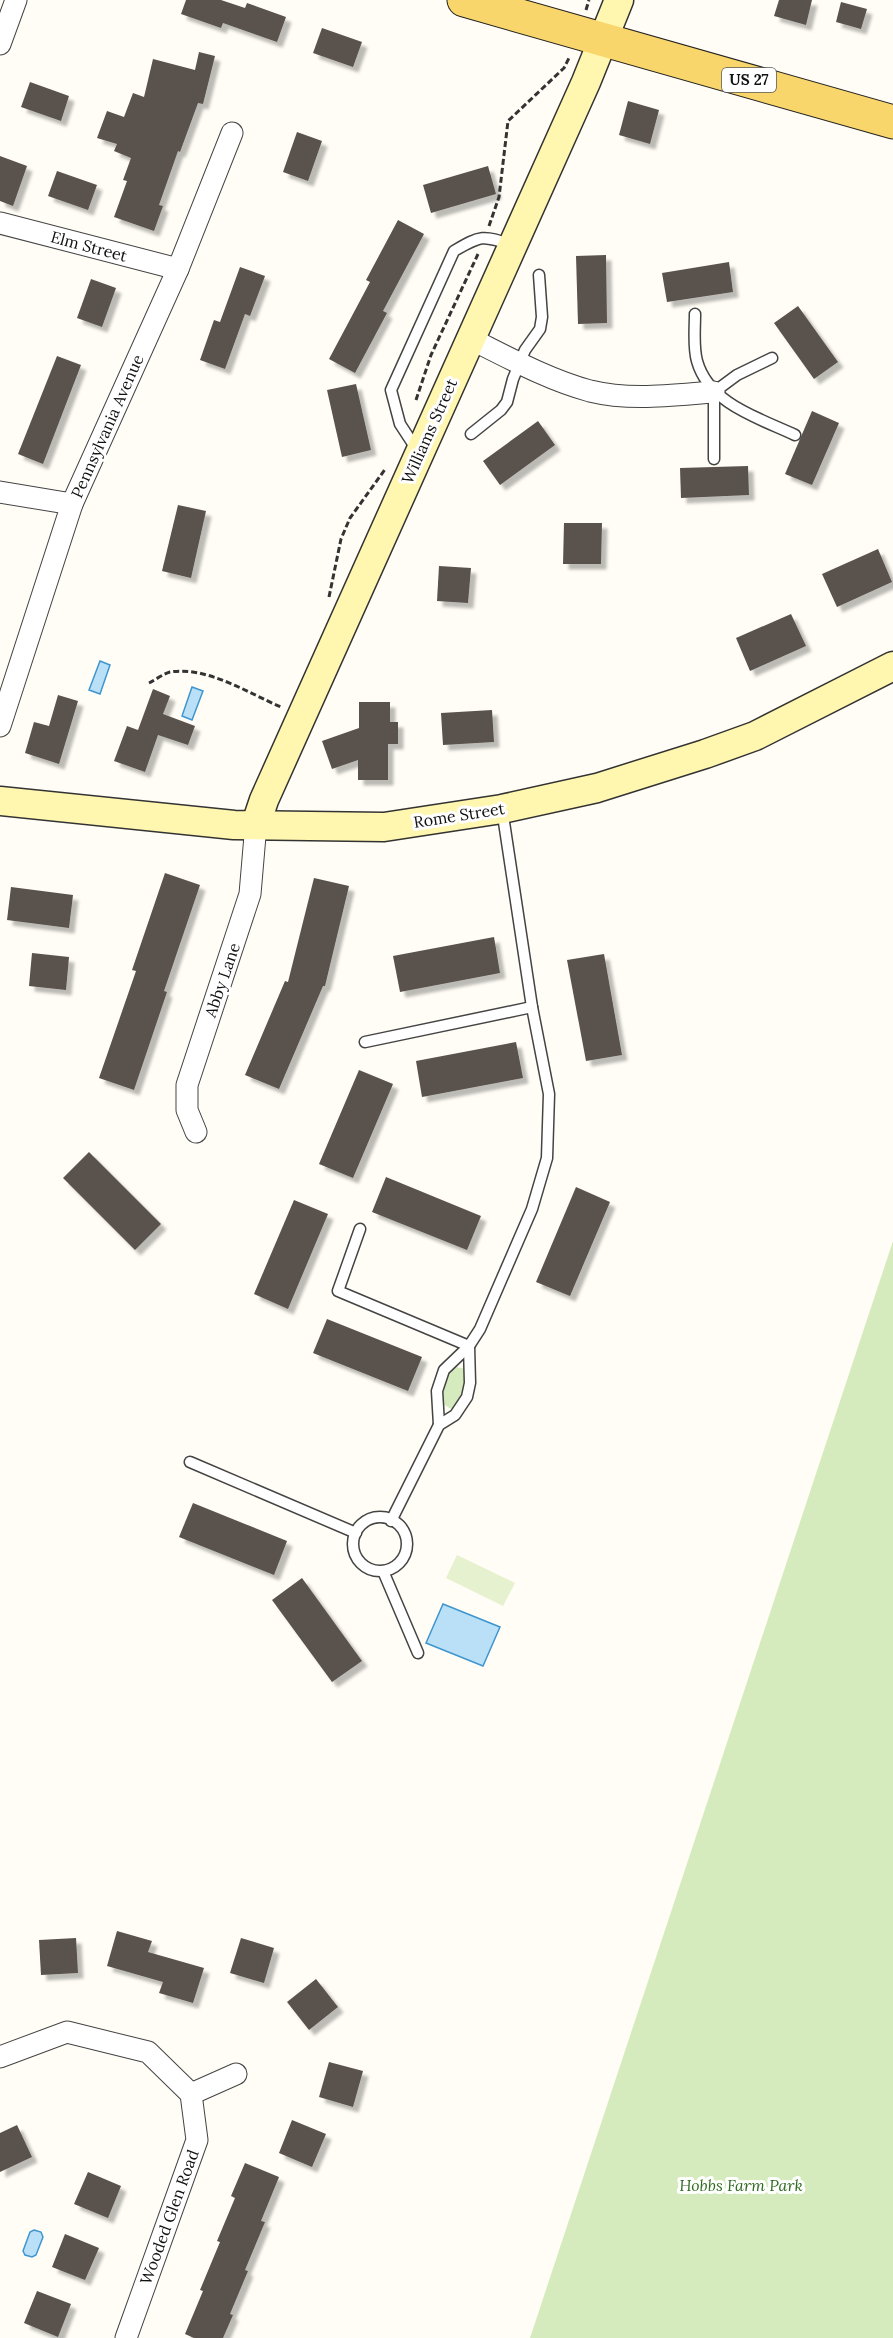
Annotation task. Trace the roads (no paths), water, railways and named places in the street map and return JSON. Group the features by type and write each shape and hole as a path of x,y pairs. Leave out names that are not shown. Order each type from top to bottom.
{"main road":[{"name":"US 27","path":"465,0 893,122"}],"street":[{"path":"0,44 16,0"},
{"name":"Williams Street","path":"256,824 264,800 471,339 604,39 619,0"},
{"name":"Pennsylvania Avenue","path":"0,726 72,504 178,269 232,134"},
{"name":"Elm Street","path":"0,222 178,269"},
{"path":"471,339 519,363 590,390 643,397 714,392"},
{"path":"0,492 72,504"},
{"name":"Rome Street","path":"0,801 234,825 384,826 502,809 597,788 725,746 810,710 893,666"},
{"name":"Abby Lane","path":"196,1132 187,1110 187,1085 250,894 256,824"},
{"path":"0,2057 67,2032 148,2052 191,2094 236,2074"},
{"name":"Wooded Glen Road","path":"126,2338 196,2140 191,2094"}],"lane":[{"path":"419,453 400,424 397,415 392,390 395,380 454,251 476,238 484,237 512,245"},
{"path":"471,434 501,410 507,402 519,363 540,329 542,317 539,275"},
{"path":"695,314 698,364 714,392 737,408 795,435"},
{"path":"714,392 737,375 772,357"},
{"path":"714,392 714,459"},
{"path":"439,1425 436,1391 444,1370 469,1346 480,1329 532,1209 547,1158 549,1094 532,1007 502,809"},
{"path":"365,1042 532,1007"},
{"path":"360,1229 338,1291 469,1346"},
{"path":"391,1521 439,1425 455,1415 467,1397 470,1383 469,1346"},
{"path":"190,1462 356,1533"},
{"path":"381,1517 391,1521 397,1523 403,1530 407,1548 398,1564 383,1571 372,1571 357,1560 352,1542 359,1526 373,1518 381,1517"},
{"path":"383,1571 418,1653"}],"water":[{"path":"100,661 110,665 100,694 89,690"},
{"path":"192,687 203,691 192,720 182,716"},
{"path":"443,1604 500,1627 483,1666 426,1643"},
{"path":"34,2230 41,2232 43,2237 36,2255 32,2257 25,2255 23,2251 30,2232"}],"park label":[{"name":"Hobbs Farm Park","path":"741,2185"}]}
